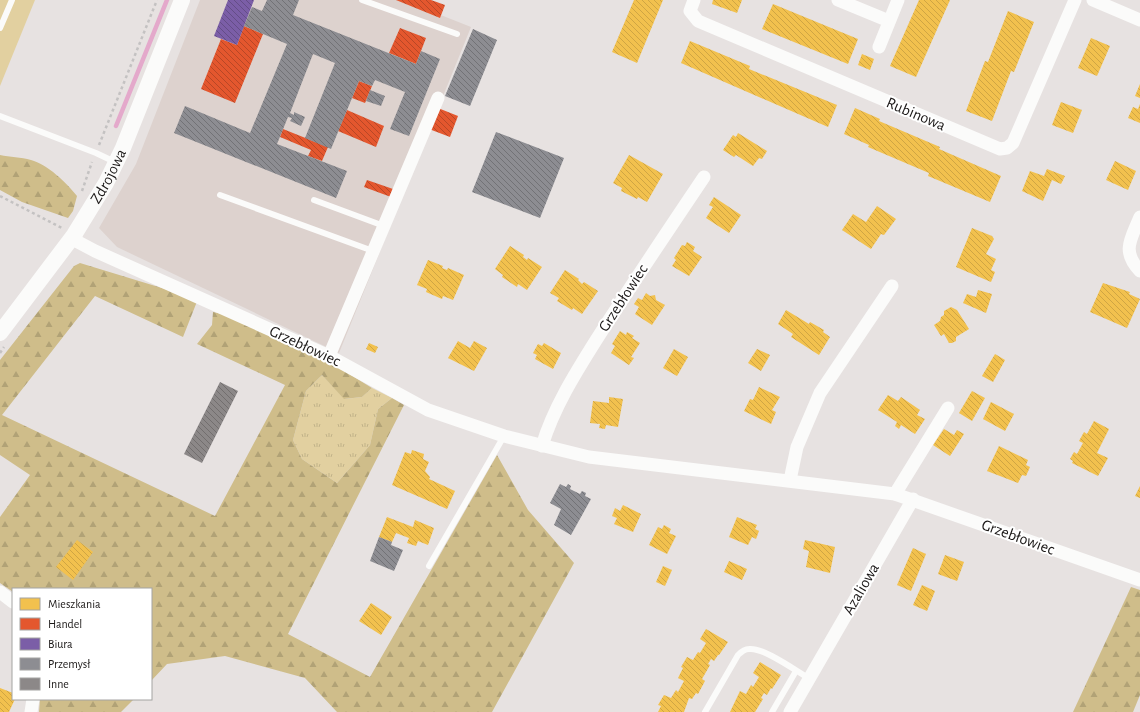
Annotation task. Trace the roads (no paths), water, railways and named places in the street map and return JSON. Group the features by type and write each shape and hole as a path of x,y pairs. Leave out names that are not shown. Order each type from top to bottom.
{"street":[{"name":"Zdrojowa","path":"0,333 74,235 116,163 182,0"},
{"name":"Rubinowa","path":"694,0 690,11 698,22 1000,149 1007,148 1013,143 1076,0"},
{"path":"838,0 889,21"},
{"path":"878,47 898,0"},
{"path":"1093,0 1140,20"},
{"path":"329,356 438,98"},
{"name":"Grzebłowiec","path":"542,446 548,425 583,362 633,281 704,177"},
{"path":"1140,217 1127,247 1131,260 1140,271"},
{"name":"Grzebłowiec","path":"74,235 78,242 95,251 329,356 428,410 504,436 589,458 790,480 895,494 913,499 1140,580"},
{"path":"790,480 797,447 820,393 892,286"},
{"path":"895,494 948,408"},
{"name":"Azaliowa","path":"790,712 913,499"},
{"path":"0,592 12,601"},
{"path":"31,712 33,700"}],"lane":[{"path":"0,28 12,0"},
{"path":"362,0 457,34"},
{"path":"0,116 96,153 116,163"},
{"path":"220,195 373,251"},
{"path":"314,200 384,226"},
{"path":"429,566 504,436"},
{"path":"705,712 742,651 756,649 810,679"},
{"path":"772,712 796,671"}],"waterway":[{"path":"116,126 167,0"}]}
